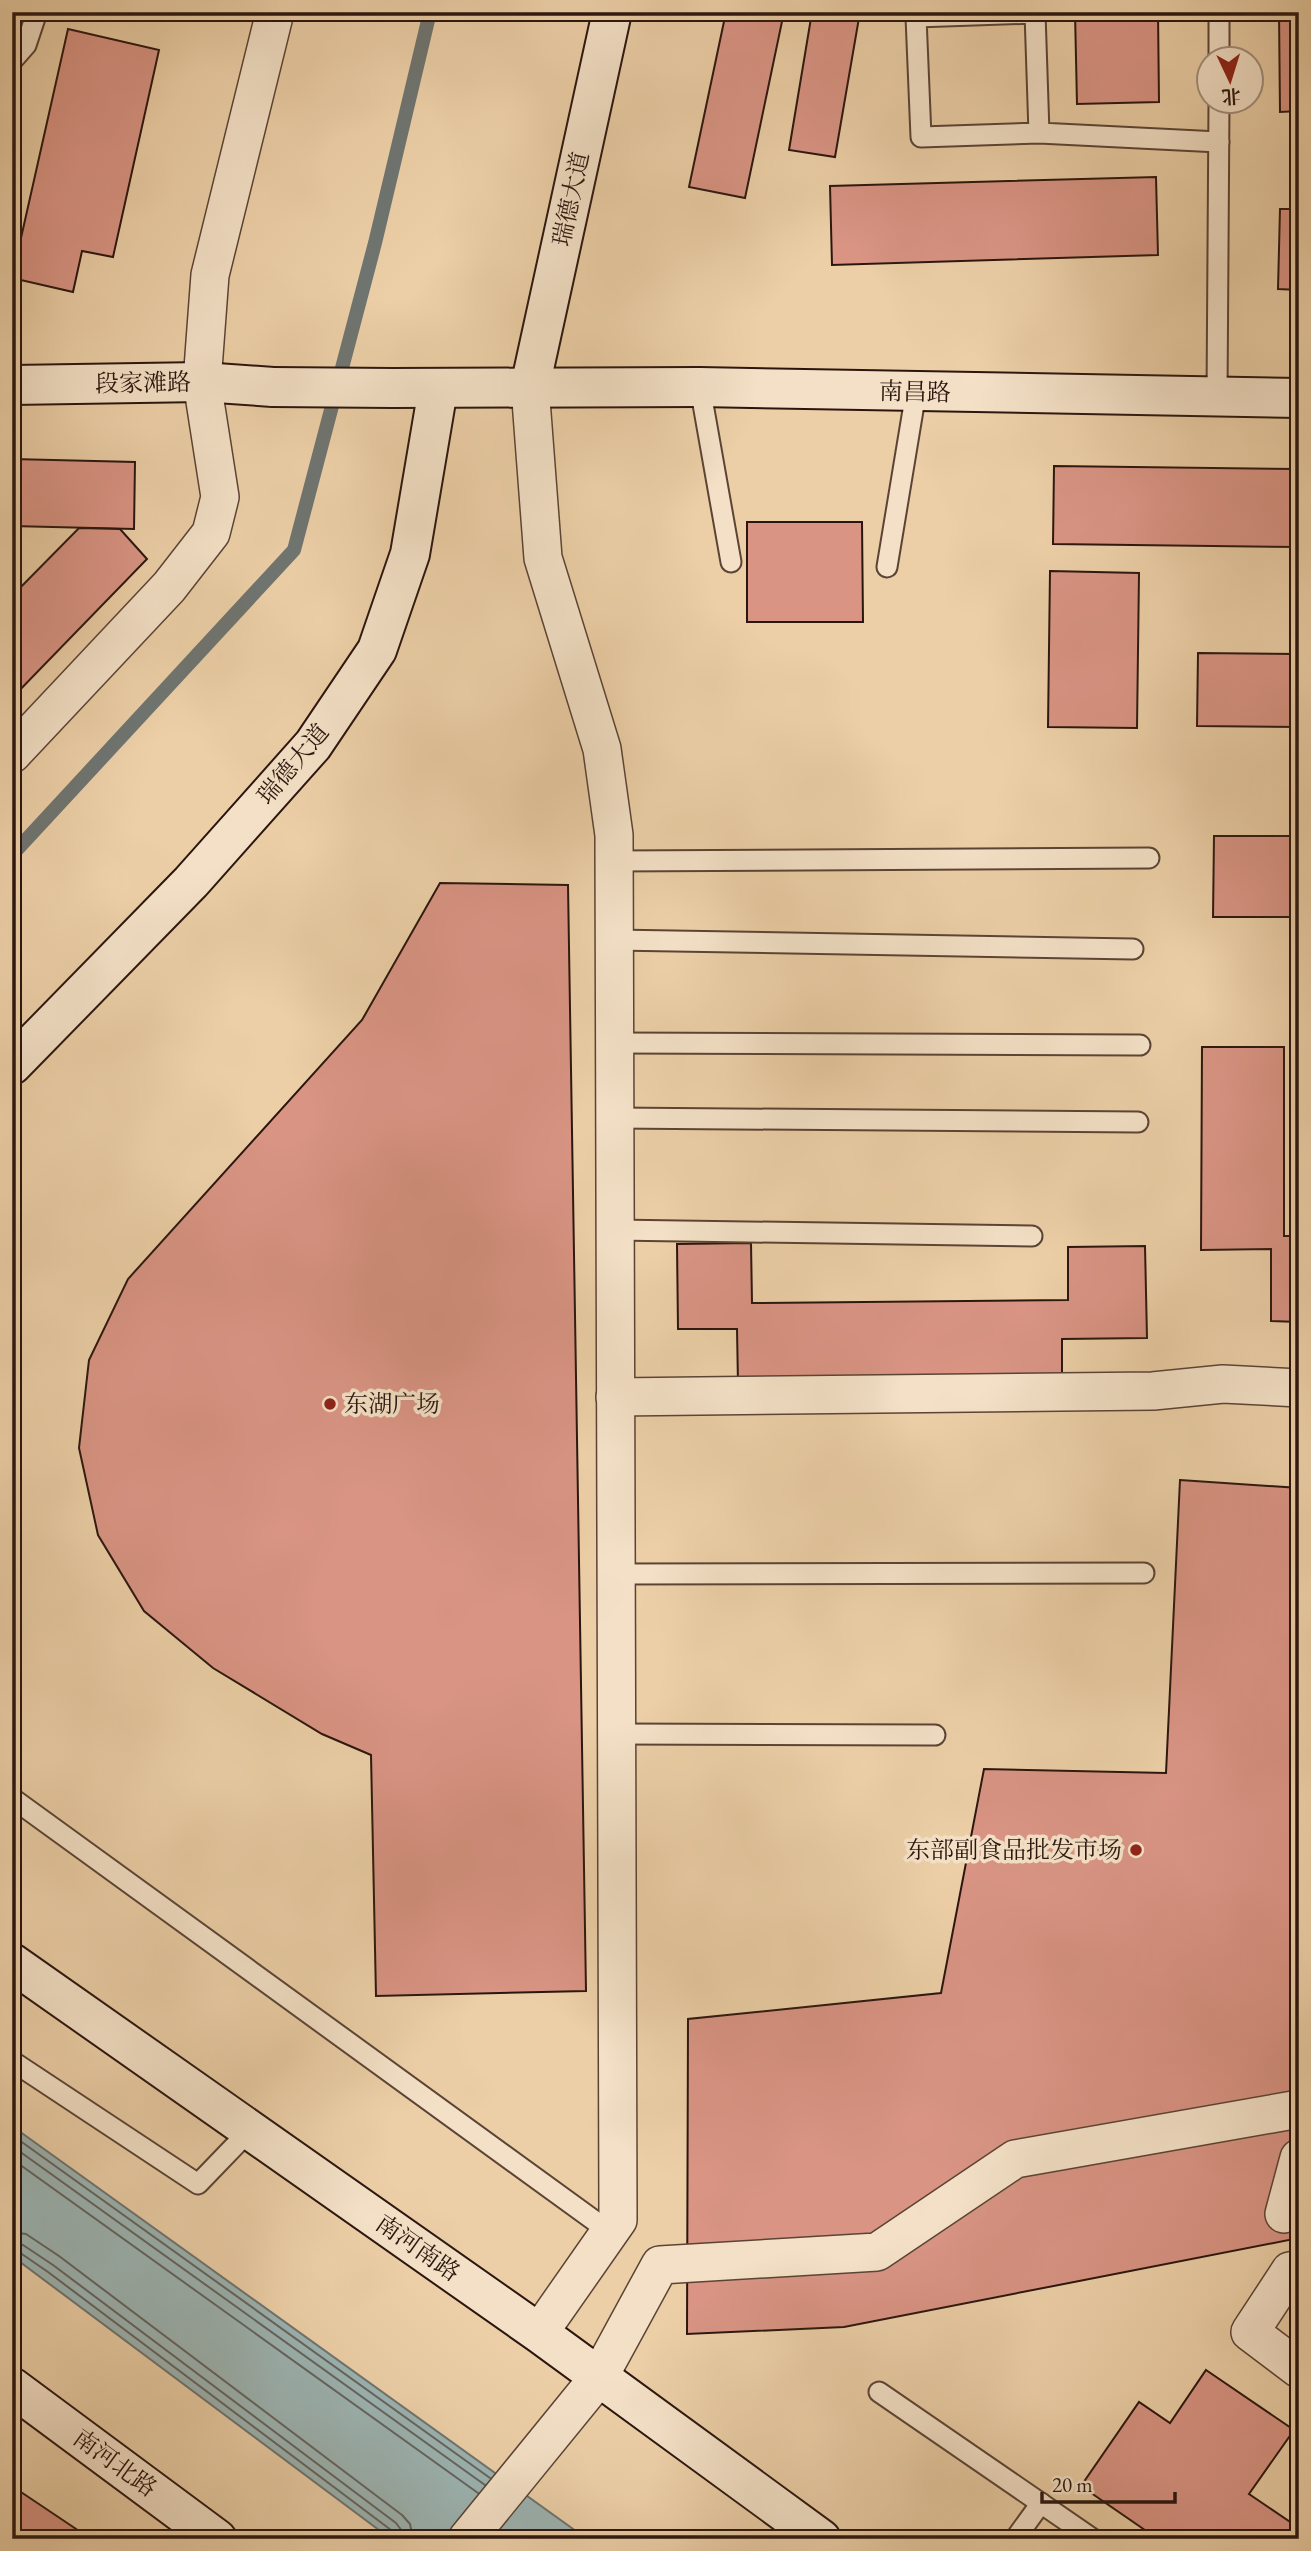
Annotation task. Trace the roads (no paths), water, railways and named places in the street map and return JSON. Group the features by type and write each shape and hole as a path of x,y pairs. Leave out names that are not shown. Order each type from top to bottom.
{"street":[{"path":"12,754 169,587 211,533 220,497 202,382 211,275 275,12"},
{"name":"瑞德大道","path":"530,387 612,12"},
{"name":"段家滩路","path":"12,385 202,382 273,387 393,388"},
{"path":"530,387 543,558 602,749 614,848 618,2220 539,2333"},
{"name":"南昌路","path":"393,388 700,387 1299,398"},
{"name":"瑞德大道","path":"12,1065 191,882 304,755 377,650 410,554 438,389"},
{"path":"615,1397 1153,1391 1223,1384 1299,1388"},
{"name":"南河南路","path":"12,1963 539,2333 821,2539"},
{"path":"467,2539 599,2376 660,2264 877,2252 1015,2159 1299,2109"},
{"path":"1284,2214 1299,2158"},
{"path":"1299,2270 1290,2271 1250,2332 1299,2369"},
{"name":"南河北路","path":"12,2388 217,2539"}],"lane":[{"path":"12,61 26,45 37,12"},
{"path":"1219,12 1219,46"},
{"path":"1039,133 1035,13 916,18 920,137 1039,133 1219,142"},
{"path":"1217,397 1219,116"},
{"path":"700,387 731,562"},
{"path":"887,568 916,392"},
{"path":"614,848 1149,858"},
{"path":"614,940 1133,949"},
{"path":"614,1043 1140,1045"},
{"path":"615,1118 1138,1122"},
{"path":"615,1230 1032,1236"},
{"path":"616,1574 1144,1573"},
{"path":"616,1734 935,1735"},
{"path":"12,1798 610,2232"},
{"path":"12,2061 198,2184 250,2130"},
{"path":"879,2392 1093,2539"},
{"path":"1015,2539 1041,2503"}],"water":[{"path":"12,2126 587,2539 391,2539 12,2256"}],"waterway":[{"path":"12,855 294,550 375,243 430,12"}],"place":[{"name":"东湖广场","path":"330,1404"},
{"name":"东部副食品批发市场","path":"1136,1850"}]}
